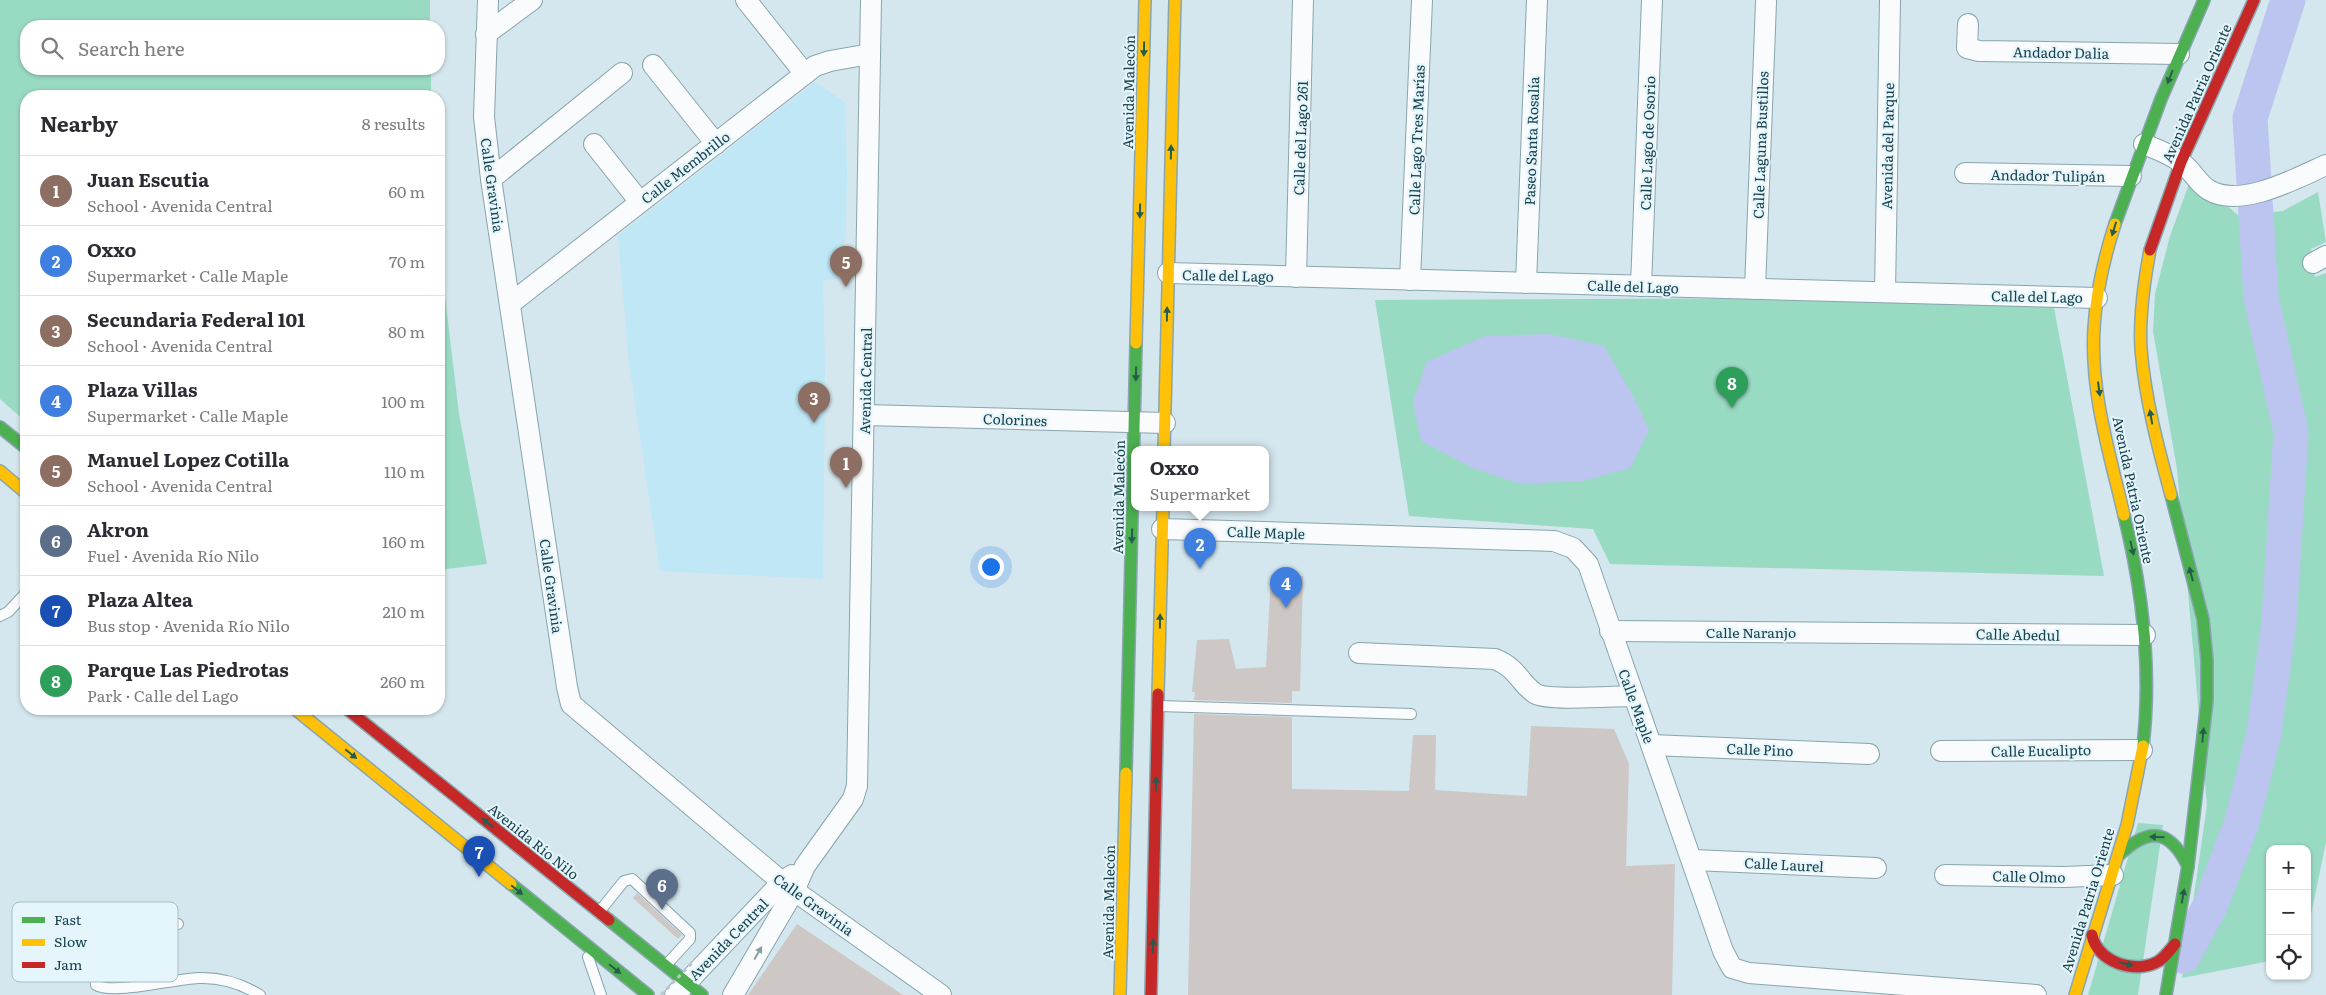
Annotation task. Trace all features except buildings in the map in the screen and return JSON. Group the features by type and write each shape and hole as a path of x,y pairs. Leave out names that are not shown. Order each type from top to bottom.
{"street":[{"name":"Calle Gravinia","path":"488,0 484,117 491,179 511,302 565,677 571,704 788,886 941,995"},
{"path":"486,34 532,0"},
{"path":"746,0 805,74"},
{"name":"Avenida Central","path":"681,989 788,886 853,799 857,786 871,0"},
{"name":"Avenida Malecón","path":"1134,446 1145,0"},
{"path":"1164,446 1175,0"},
{"name":"Calle del Lago 261","path":"1296,277 1303,0"},
{"name":"Calle Lago Tres Marías","path":"1410,280 1422,0"},
{"name":"Paseo Santa Rosalía","path":"1526,283 1537,0"},
{"name":"Calle Lago de Osorio","path":"1641,286 1652,0"},
{"name":"Avenida del Parque","path":"1885,292 1890,0"},
{"name":"Avenida Patria Oriente","path":"2075,995 2092,935 2116,866 2142,750 2146,719 2144,611 2104,428 2094,358 2097,298 2113,231 2132,176 2179,54 2204,0"},
{"name":"Avenida Patria Oriente","path":"2166,995 2188,866 2204,727 2207,660 2203,620 2151,420 2141,348 2143,295 2150,251 2181,162 2254,0"},
{"name":"Calle Laguna Bustillos","path":"1755,289 1766,2"},
{"name":"Andador Dalia","path":"1968,24 1968,48 1979,51 2179,54"},
{"name":"Calle Membrillo","path":"511,302 815,66 830,61 870,54"},
{"path":"653,65 716,144"},
{"path":"491,179 622,72"},
{"path":"594,144 640,202"},
{"path":"2144,144 2181,162 2209,190 2223,195 2240,196 2271,188 2303,176 2326,164"},
{"name":"Andador Tulipán","path":"1965,173 2132,176"},
{"name":"Calle del Lago","path":"1168,273 2097,298"},
{"name":"Colorines","path":"865,415 1165,423"},
{"path":"0,427 20,443"},
{"path":"0,471 20,487"},
{"name":"Avenida Malecón","path":"1120,995 1133,511"},
{"path":"1151,995 1163,511"},
{"name":"Calle Maple","path":"1162,529 1554,541 1573,548 1588,564 1610,631 1693,860 1723,951 1732,968 1749,974 2036,995"},
{"name":"Calle Naranjo","path":"1610,631 1892,633"},
{"name":"Calle Abedul","path":"1892,633 2145,635"},
{"path":"1359,653 1495,659 1512,667 1530,688 1543,697 1634,696"},
{"path":"302,715 648,995"},
{"name":"Avenida Río Nilo","path":"354,715 664,966 681,989 702,995"},
{"name":"Calle Pino","path":"1651,745 1869,754"},
{"name":"Calle Eucalipto","path":"1941,751 2142,750"},
{"path":"2116,866 2128,846 2151,836 2167,838 2178,848 2188,866"},
{"name":"Calle Laurel","path":"1693,860 1876,868"},
{"name":"Calle Olmo","path":"1945,875 2064,877 2116,866"},
{"name":"Avenida Central","path":"733,995 788,886"},
{"path":"562,896 568,894 580,898"},
{"path":"554,906 555,920"},
{"path":"2092,935 2096,948 2106,957 2128,966 2155,963 2165,957 2175,944"}],"lane":[{"path":"0,616 8,612 20,599"},
{"path":"1158,706 1411,714"},
{"path":"598,912 624,881 632,879 690,933 690,939 664,966"},
{"path":"582,942 601,995"},
{"path":"178,981 199,978 237,984 260,995"},
{"path":"96,982 96,985 106,989 168,982"}],"path":[{"path":"662,995 693,962"}],"shaded area":[{"path":"815,82 845,102 847,173 846,228 839,279 823,280 825,370 823,579 660,571 629,363 618,236"},
{"path":"1550,334 1604,346 1632,394 1649,430 1630,468 1583,481 1520,484 1473,468 1421,441 1413,402 1427,362 1485,336"}],"green space":[{"path":"0,0 430,0 430,20 20,20 20,75 431,75 431,90 20,90 20,417 0,399"},
{"path":"2192,176 2239,216 2283,211 2318,192 2326,242 2311,249 2315,277 2326,273 2326,842 2311,915 2311,845 2266,845 2266,962 2182,978 2207,805 2177,469 2153,331 2155,294 2170,236"},
{"path":"445,296 459,414 487,564 445,569"},
{"path":"2052,297 2104,576 1610,564 1593,529 1409,516 1375,300"},
{"path":"2138,823 2163,825 2138,995 2088,995"}],"waterway":[{"path":"2183,956 2211,904 2242,822 2264,733 2279,622 2291,432 2261,297 2250,118 2288,0"}],"traffic: fast":[{"path":"2115,224 2161,99 2204,0"},
{"path":"1134,446 1136,343"},
{"path":"0,427 20,443"},
{"path":"2166,995 2188,866 2207,701 2207,660 2203,619 2171,495"},
{"path":"1126,773 1132,511"},
{"path":"2124,515 2141,601 2144,630 2146,717 2143,746"},
{"path":"2118,856 2139,840 2148,836 2157,836 2165,838 2173,844 2181,853 2188,866"},
{"path":"511,884 648,995"},
{"path":"609,920 702,995"}],"traffic: slow":[{"path":"1136,343 1145,0"},
{"path":"1164,446 1175,0"},
{"path":"2115,224 2099,289 2095,315 2094,352 2095,376 2102,423 2124,515"},
{"path":"2150,250 2142,300 2141,349 2149,405 2171,495"},
{"path":"0,471 20,488"},
{"path":"1158,694 1163,511"},
{"path":"302,715 511,884"},
{"path":"2075,995 2127,825 2143,746"},
{"path":"1120,995 1126,773"}],"traffic: jam":[{"path":"2150,250 2181,162 2254,0"},
{"path":"1151,995 1158,694"},
{"path":"354,715 609,920"},
{"path":"2092,935 2095,944 2109,959 2129,966 2139,967 2159,961 2175,944"}],"place":[{"name":"Manuel Lopez Cotilla","path":"846,287"},
{"name":"Parque Las Piedrotas","path":"1732,408"},
{"name":"Secundaria Federal 101","path":"814,423"},
{"name":"Juan Escutia","path":"846,488"},
{"name":"Oxxo","path":"1200,569"},
{"name":"Plaza Villas","path":"1286,608"},
{"name":"Plaza Altea","path":"479,877"},
{"name":"Akron","path":"662,910"}]}
